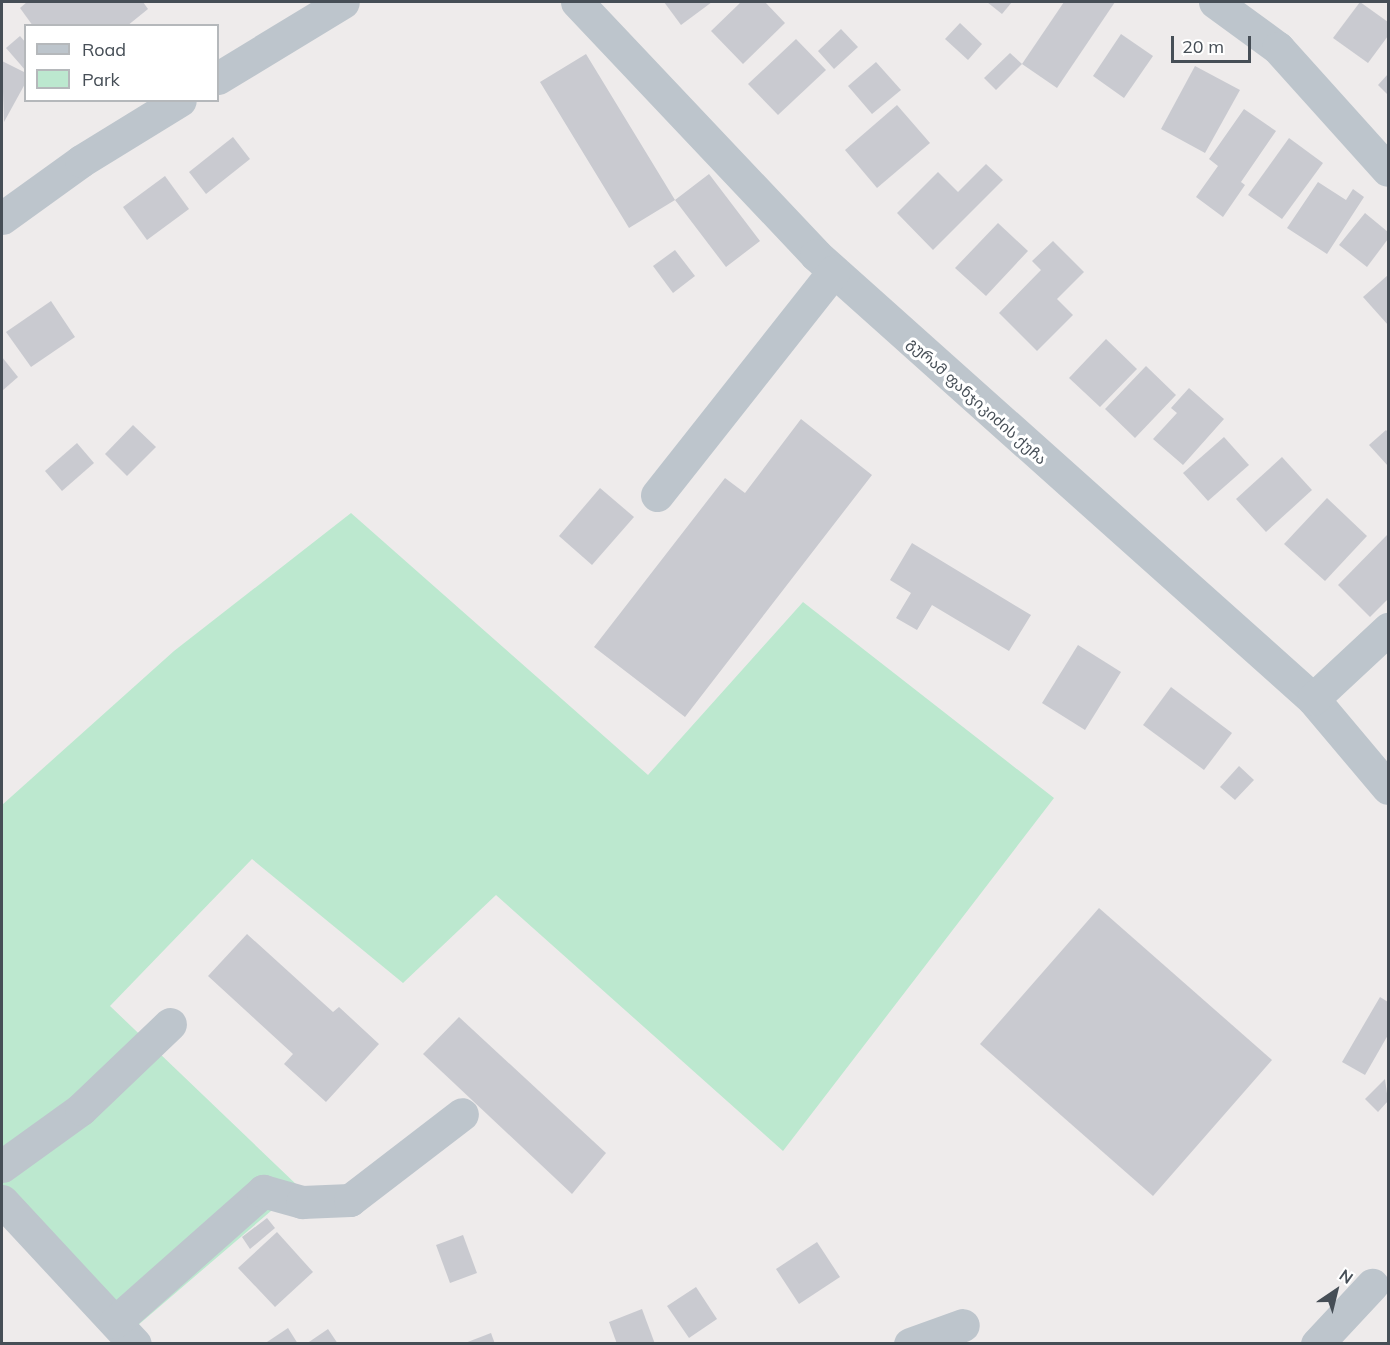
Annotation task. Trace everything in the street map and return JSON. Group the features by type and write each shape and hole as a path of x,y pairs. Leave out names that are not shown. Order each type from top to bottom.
{"street":[{"path":"219,77 343,2"},
{"name":"გურამ ფანჯიკიძის ქუჩა","path":"577,2 834,271 1313,699 1389,788"},
{"path":"1215,2 1278,48 1389,170"},
{"path":"2,218 81,161 177,102"},
{"path":"657,495 834,271"},
{"path":"1313,699 1389,629"},
{"path":"2,1166 81,1109 170,1024"},
{"path":"2,1201 125,1333 263,1191 302,1202 350,1200 462,1114"},
{"path":"1317,1344 1372,1285"},
{"path":"910,1344 963,1325"}],"green space":[{"path":"351,513 648,775 803,602 1054,798 783,1151 496,895 403,983 252,859 110,1006 299,1187 137,1326 2,1184 2,805 174,651"}],"building":[{"path":"27,2 143,2 148,9 129,24 32,24 20,8"},
{"path":"664,2 712,2 681,25"},
{"path":"741,2 765,2 785,23 743,64 711,31"},
{"path":"987,2 1012,2 1002,14"},
{"path":"1064,2 1115,2 1057,88 1022,64"},
{"path":"1360,2 1388,22 1388,36 1368,63 1333,38"},
{"path":"960,23 982,44 968,60 945,39"},
{"path":"841,29 858,47 834,69 818,51"},
{"path":"1121,34 1153,56 1124,98 1093,76"},
{"path":"20,36 24,41 24,69 6,48"},
{"path":"796,39 826,70 778,115 748,84"},
{"path":"1010,53 1022,64 996,90 984,78"},
{"path":"586,54 675,200 629,228 540,82"},
{"path":"2,61 24,72 24,86 4,122"},
{"path":"876,62 901,90 872,114 848,86"},
{"path":"1195,66 1240,90 1205,153 1161,129"},
{"path":"1388,74 1388,95 1378,85"},
{"path":"897,105 930,143 877,188 845,150"},
{"path":"1244,109 1276,131 1241,182 1245,185 1223,217 1196,197 1218,166 1209,159"},
{"path":"233,137 250,159 206,194 189,172"},
{"path":"1289,138 1323,163 1282,219 1248,195"},
{"path":"986,164 1003,180 933,250 897,213 938,172 958,192"},
{"path":"709,174 760,241 726,267 675,200"},
{"path":"165,176 189,209 147,240 123,207"},
{"path":"1318,182 1346,200 1353,189 1364,197 1327,254 1287,228"},
{"path":"1365,213 1388,232 1388,239 1367,267 1339,245"},
{"path":"998,223 1028,251 986,296 955,268"},
{"path":"1053,241 1084,272 1057,299 1073,315 1037,351 999,313 1041,270 1032,261"},
{"path":"675,250 695,276 673,293 653,266"},
{"path":"1388,275 1388,325 1363,297"},
{"path":"51,301 75,337 31,367 6,332"},
{"path":"1106,339 1137,369 1100,407 1069,378"},
{"path":"2,357 18,377 2,391"},
{"path":"1146,366 1176,395 1135,438 1105,409"},
{"path":"1189,388 1224,419 1183,465 1153,439 1177,413 1171,408"},
{"path":"801,419 872,475 685,717 594,647 725,478 745,493"},
{"path":"133,425 156,447 127,476 105,454"},
{"path":"1386,430 1388,432 1388,466 1369,445"},
{"path":"1224,437 1249,465 1208,501 1183,473"},
{"path":"77,443 94,463 62,491 45,471"},
{"path":"1282,457 1312,490 1266,532 1236,499"},
{"path":"600,488 634,517 592,565 559,536"},
{"path":"1327,498 1367,536 1325,581 1284,544"},
{"path":"1388,534 1388,599 1370,617 1338,585"},
{"path":"912,543 1031,615 1009,651 932,605 917,630 896,618 911,593 890,580"},
{"path":"1078,645 1121,672 1085,730 1042,703"},
{"path":"1171,687 1232,733 1204,770 1143,725"},
{"path":"1239,766 1254,780 1235,800 1220,787"},
{"path":"1099,908 1272,1060 1153,1196 980,1044"},
{"path":"247,934 333,1012 339,1007 379,1044 326,1102 284,1064 293,1054 208,976"},
{"path":"1380,997 1388,1002 1388,1035 1365,1075 1342,1062"},
{"path":"459,1017 606,1153 572,1194 423,1054"},
{"path":"1385,1079 1388,1101 1378,1112 1365,1099"},
{"path":"267,1218 275,1228 250,1249 242,1237"},
{"path":"277,1232 313,1272 275,1307 238,1268"},
{"path":"463,1235 477,1273 450,1283 436,1245"},
{"path":"817,1242 840,1277 799,1304 776,1269"},
{"path":"696,1287 717,1319 689,1338 667,1306"},
{"path":"642,1309 655,1344 617,1344 609,1322"},
{"path":"288,1328 298,1344 264,1344"},
{"path":"328,1329 338,1344 306,1344"},
{"path":"491,1333 495,1344 465,1344 465,1343"}]}
